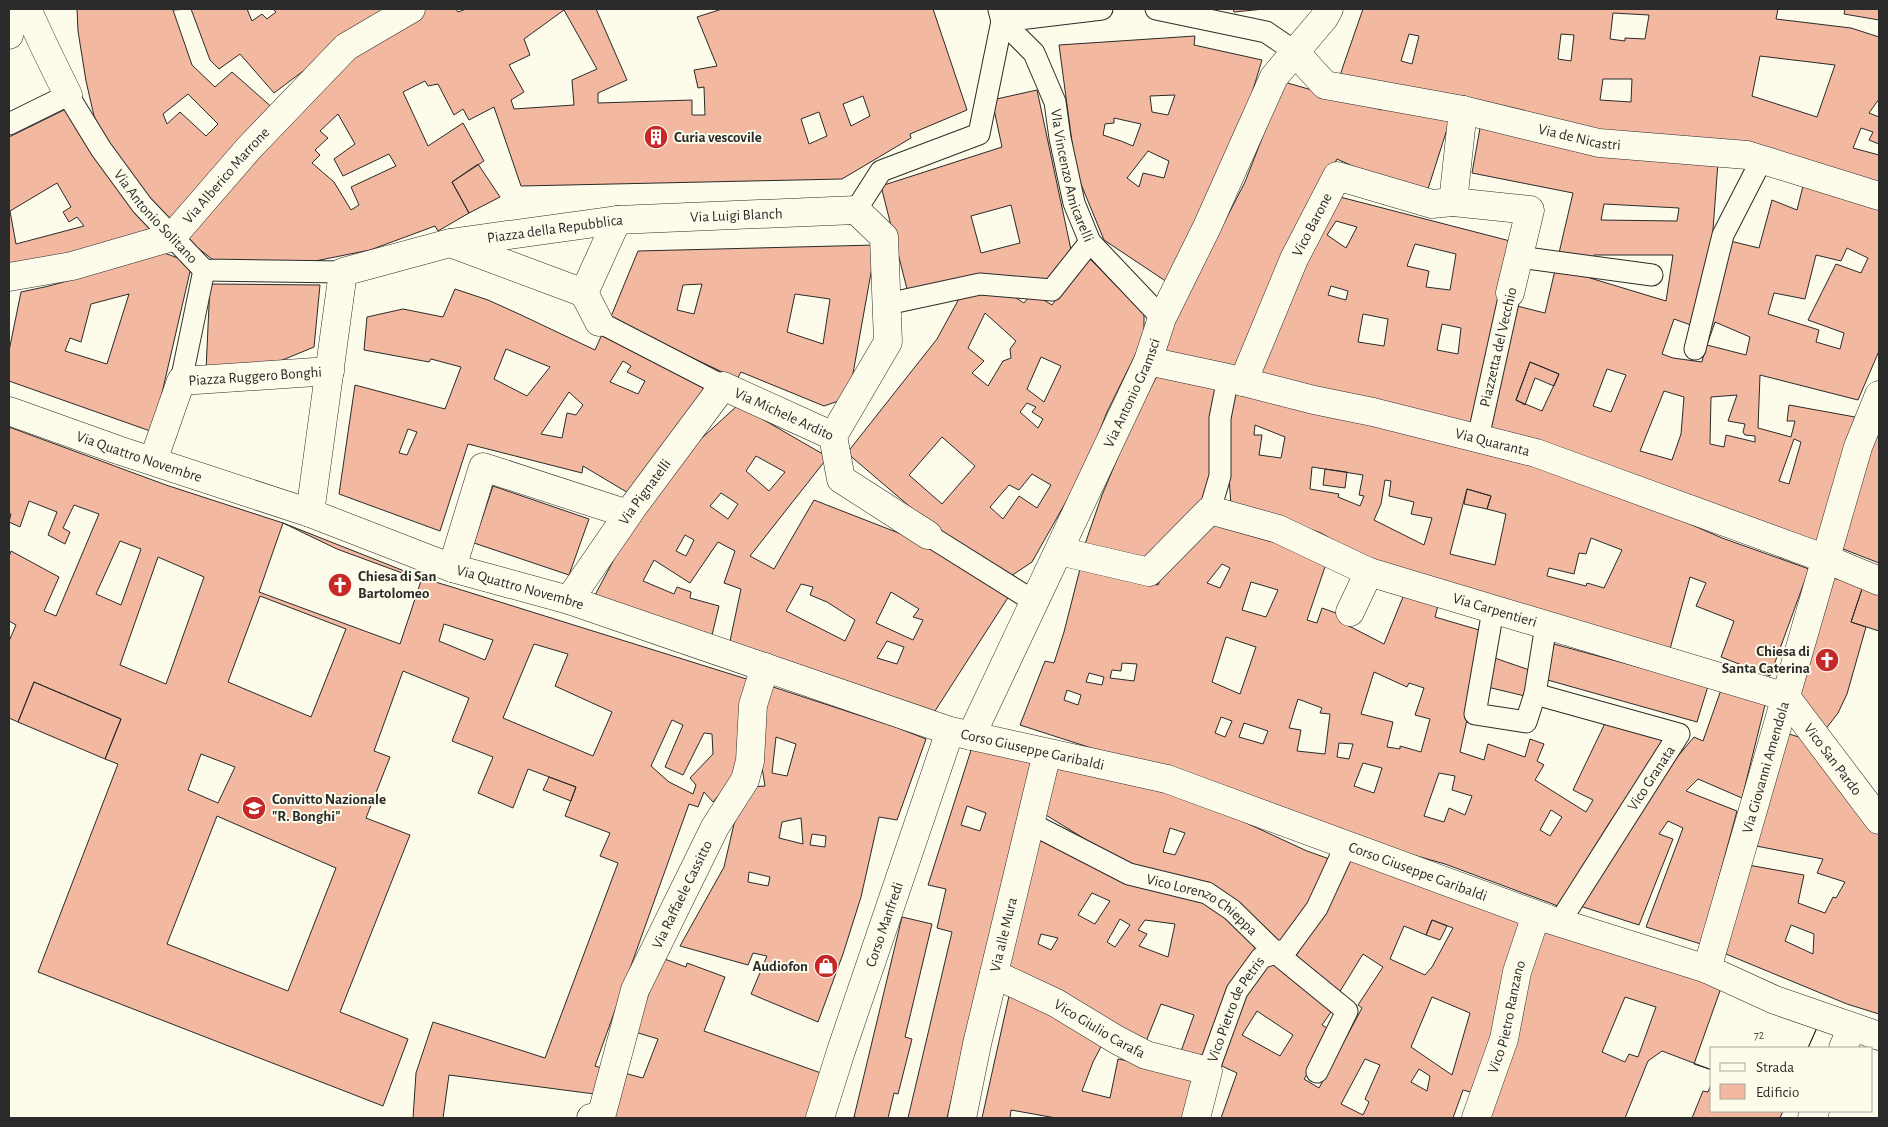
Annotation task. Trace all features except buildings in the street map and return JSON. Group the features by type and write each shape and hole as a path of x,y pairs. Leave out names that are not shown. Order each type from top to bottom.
{"street":[{"path":"9,35 17,9"},
{"path":"9,124 68,95 27,9"},
{"name":"Via Alberico Marrone","path":"9,277 72,266 172,238 249,148 346,47 411,9"},
{"path":"834,436 888,342 884,238 856,210 881,170 979,134 1000,15 1102,9"},
{"path":"1156,9 1266,32 1294,51"},
{"name":"Via Antonio Gramsci","path":"960,733 1035,602 1148,361 1162,318 1207,227 1274,77 1294,51 1324,18 1328,9"},
{"name":"VIa Vincenzo Amicarelli","path":"1000,15 1034,52 1055,102 1060,138 1074,203 1090,242 1162,318"},
{"name":"Via de Nicastri","path":"1294,51 1325,85 1462,110 1599,143 1747,155 1879,196"},
{"name":"Via Antonio Solitano","path":"68,95 101,150 142,205 204,270 343,272"},
{"path":"1453,202 1462,110"},
{"path":"1695,349 1723,235 1762,159"},
{"name":"Vico Barone","path":"1236,380 1294,259 1337,176 1432,204 1453,202"},
{"name":"Piazzetta del Vecchio","path":"1453,202 1530,210 1478,438"},
{"name":"Via Luigi Blanch","path":"617,220 856,210"},
{"name":"Piazza della Repubblica","path":"450,243 584,293 617,220"},
{"name":"Piazza della Repubblica","path":"343,272 450,243 617,220"},
{"path":"886,304 980,284 1052,290 1090,242"},
{"path":"1519,257 1652,275"},
{"path":"181,381 204,270"},
{"path":"330,371 343,272"},
{"path":"584,293 599,322"},
{"name":"Via Michele Ardito","path":"599,322 723,386 834,436 841,479 1035,602"},
{"name":"Via Quaranta","path":"1148,361 1373,412 1536,453 1826,559 1879,581"},
{"name":"Piazza Ruggero Bonghi","path":"153,462 181,381 330,371 310,513"},
{"path":"1059,550 1149,572 1210,510 1220,476 1220,418 1236,380"},
{"name":"Via Pignatelli","path":"569,600 628,514 723,386"},
{"name":"Via Giovanni Amendola","path":"1707,970 1858,447 1879,395"},
{"name":"Via Quattro Novembre","path":"9,411 153,462 310,513 452,568 569,600 960,733"},
{"path":"452,568 483,467 628,514"},
{"name":"Via Carpentieri","path":"1210,510 1278,529 1369,572 1786,697"},
{"path":"1350,612 1369,572"},
{"path":"1494,610 1475,714 1526,722 1536,694 1546,625"},
{"name":"Via Raffaele Cassitto","path":"591,1118 601,1117 635,990 715,827 745,780 750,761 754,706 765,667"},
{"name":"Vico Granata","path":"1536,694 1679,734 1547,919"},
{"name":"Vico San Pardo","path":"1786,697 1879,820"},
{"name":"Corso Giuseppe Garibaldi","path":"960,733 1167,779 1547,919 1707,970 1775,1000 1848,1038 1879,1036"},
{"name":"Corso Manfredi","path":"820,1118 844,1042 960,733"},
{"name":"Via alle Mura","path":"962,1118 977,1044 1047,753"},
{"name":"Vico Lorenzo Chieppa","path":"1030,823 1129,874 1207,892 1232,910 1276,953 1347,1011 1317,1072"},
{"name":"Vico Pietro de Petris","path":"1196,1118 1208,1071 1237,991 1260,958 1288,950 1317,908 1346,845"},
{"name":"Vico Pietro Ranzano","path":"1476,1118 1504,1038 1517,972 1547,919"},
{"name":"Vico Giulio Carafa","path":"994,974 1056,1003 1117,1040 1146,1055 1208,1071"}],"place":[{"name":"Curia vescovile","path":"656,137"},
{"name":"Chiesa di San Bartolomeo","path":"340,585"},
{"name":"Chiesa di Santa Caterina","path":"1827,660"},
{"name":"Convitto Nazionale \"R. Bonghi\"","path":"254,808"},
{"name":"Audiofon","path":"826,966"}]}
